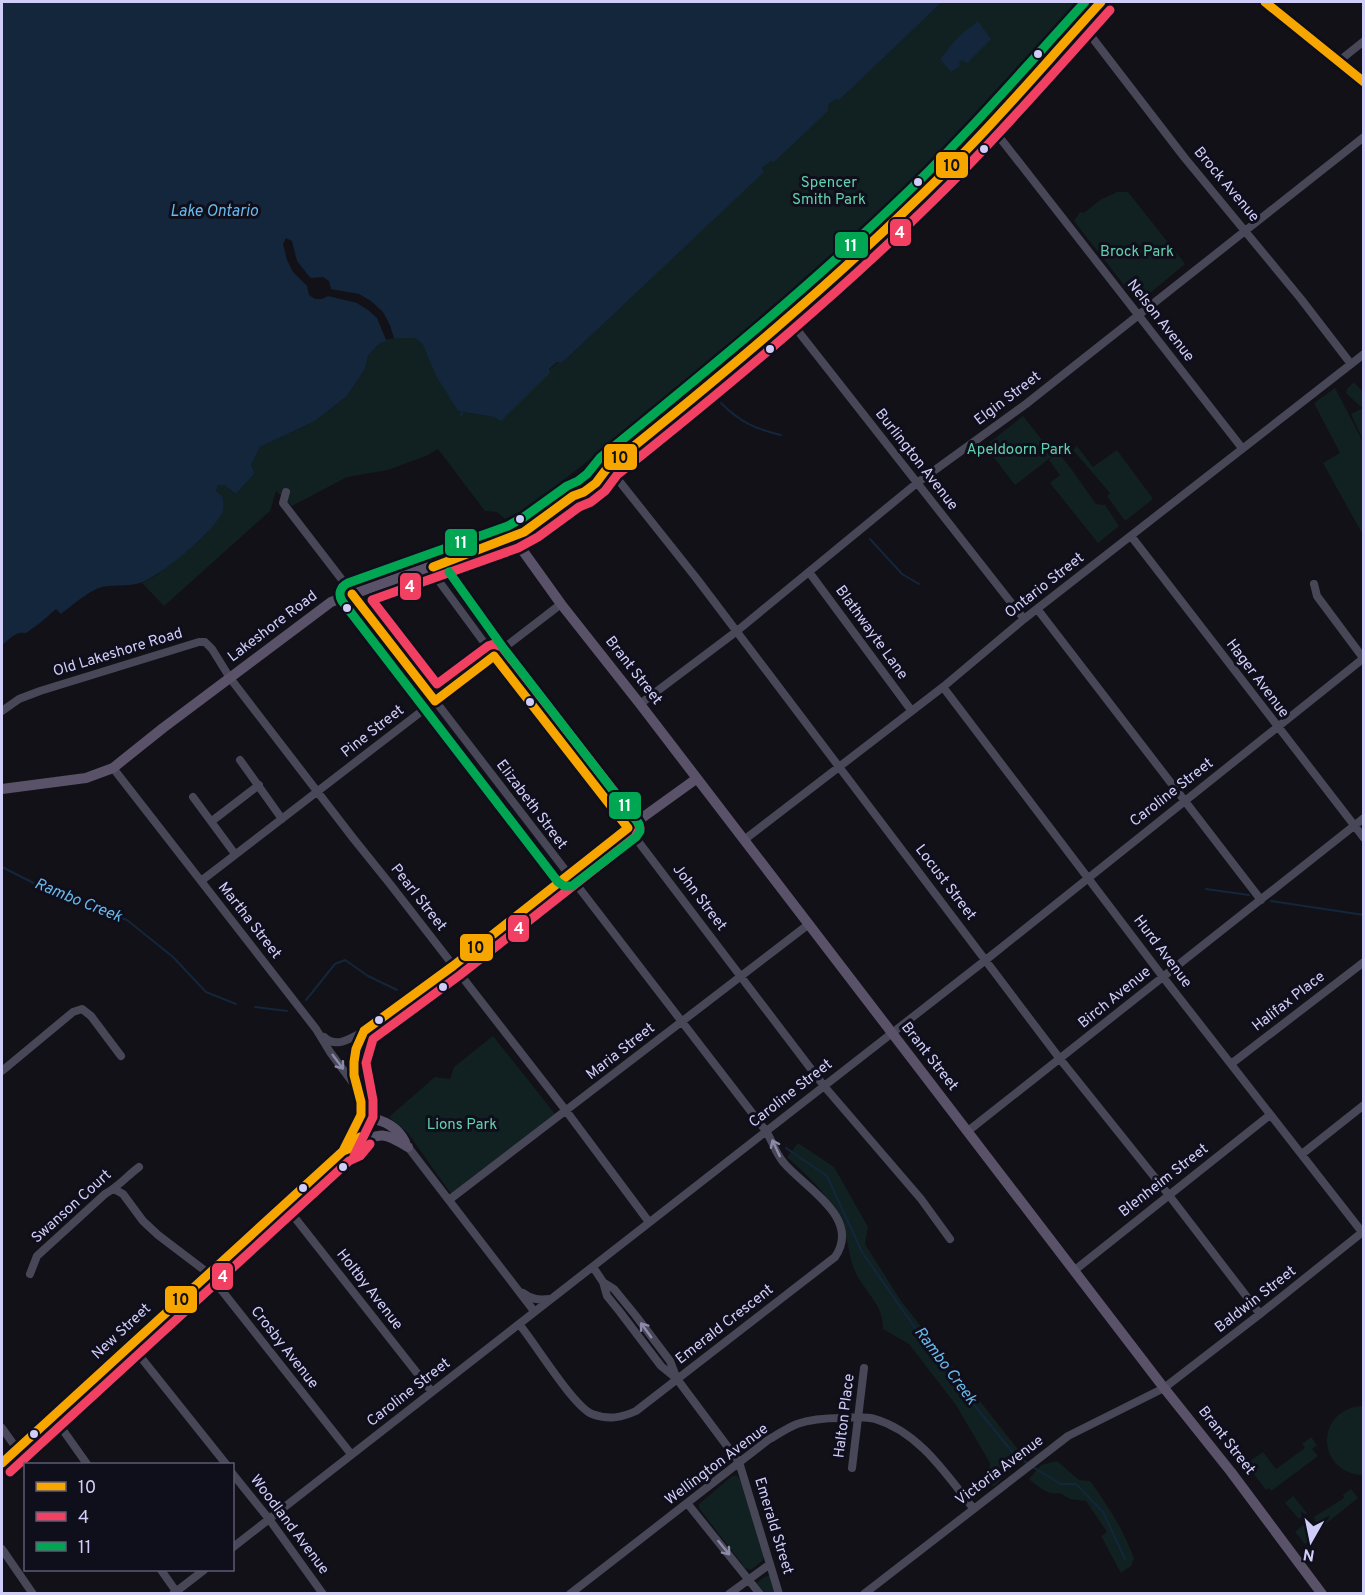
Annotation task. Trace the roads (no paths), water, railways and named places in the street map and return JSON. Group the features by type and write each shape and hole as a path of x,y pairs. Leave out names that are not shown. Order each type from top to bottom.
{"main road":[{"name":"Lakeshore Road","path":"2,789 86,778 113,768 331,602 513,537 531,527 573,496 584,492 596,483 608,467 692,399 867,247 990,125 1101,2"},
{"path":"1265,2 1364,82"},
{"name":"Brant Street","path":"513,537 561,604 1322,1593"},
{"path":"365,1117 354,1074 356,1046 364,1031 453,966 628,828 696,779"},
{"path":"365,1117 370,1107 365,1060 377,1023"},
{"path":"365,1117 383,1120 403,1137 408,1147"},
{"name":"New Street","path":"2,1463 284,1204 348,1149 361,1136 365,1117"},
{"path":"348,1149 381,1134 394,1138 408,1147"}],"street":[{"name":"Brock Avenue","path":"1081,23 1184,157 1351,364"},
{"path":"1339,61 1364,41"},
{"name":"Nelson Avenue","path":"990,125 1064,223 1242,448"},
{"name":"Elgin Street","path":"640,704 736,631 917,483 1026,404 1364,137"},
{"name":"Burlington Avenue","path":"788,317 1024,619"},
{"name":"Ontario Street","path":"744,840 910,710 943,687 1024,619 1364,354"},
{"name":"Locust Street","path":"608,467 840,767 1060,1059 1260,1314"},
{"name":"Elizabeth Street","path":"286,492 283,503 766,1131"},
{"name":"Hager Avenue","path":"1131,536 1364,838"},
{"name":"John Street","path":"433,567 441,584 494,656 742,976 824,1086 921,1199 950,1239"},
{"name":"Blathwayte Lane","path":"809,572 910,710"},
{"path":"1314,584 1317,596 1363,658"},
{"name":"Pine Street","path":"201,881 561,604"},
{"path":"1038,610 1261,900"},
{"name":"Old Lakeshore Road","path":"2,711 19,699 40,691 199,642 205,642 209,646 230,678"},
{"name":"Caroline Street","path":"234,1546 987,960 1363,658"},
{"name":"Pearl Street","path":"230,678 567,1112 649,1222"},
{"name":"Hurd Avenue","path":"943,687 1163,977 1363,1232"},
{"path":"240,760 282,819"},
{"name":"Martha Street","path":"113,768 304,1013 360,1095"},
{"path":"212,821 259,785"},
{"path":"193,797 236,854"},
{"name":"Birch Avenue","path":"968,1131 1364,818"},
{"name":"Maria Street","path":"449,1200 567,1112 809,924"},
{"name":"Halifax Place","path":"1231,1064 1364,962"},
{"path":"2,1070 73,1012 82,1009 91,1016 122,1056"},
{"path":"316,1029 329,1041 335,1043 343,1042 364,1031"},
{"path":"1302,1154 1364,1105"},
{"name":"Blenheim Street","path":"1075,1270 1270,1114"},
{"name":"Emerald Crescent","path":"519,1324 576,1400 589,1413 604,1418 622,1418 636,1411 835,1257 841,1248 840,1225 833,1211 786,1165 774,1149 773,1141 766,1131"},
{"path":"408,1147 534,1311"},
{"name":"Swanson Court","path":"30,1274 37,1256 105,1194 139,1167"},
{"name":"Crosby Avenue","path":"114,1189 123,1194 143,1221 158,1235 208,1273 351,1454"},
{"name":"Holtby Avenue","path":"284,1204 432,1392"},
{"name":"Baldwin Street","path":"1164,1388 1363,1232"},
{"name":"Emerald Street","path":"593,1267 603,1282 607,1296 661,1366 677,1379 739,1462 779,1593"},
{"path":"519,1290 529,1298 550,1299"},
{"path":"131,1345 225,1463"},
{"name":"Halton Place","path":"852,1468 864,1368"},
{"name":"Victoria Avenue","path":"864,1593 1068,1436 1164,1388"},
{"path":"53,1416 86,1463"},
{"name":"Wellington Avenue","path":"570,1593 768,1440 797,1424 820,1419 873,1418 898,1428 919,1444 973,1508"},
{"path":"2,1428 17,1449"},
{"name":"Woodland Avenue","path":"234,1475 323,1593"},
{"path":"687,1503 760,1593"},
{"path":"2,1549 33,1593"},
{"path":"729,1593 770,1564"},
{"path":"162,1571 176,1593 202,1571"}],"water":[{"name":"Lake Ontario","path":"2,2 942,2 839,100 835,99 828,105 828,111 774,162 771,161 762,168 764,172 562,363 557,362 549,369 550,373 501,421 494,417 458,411 436,376 423,345 415,338 394,338 379,344 368,356 365,369 347,396 315,421 260,447 251,465 255,473 236,494 224,485 218,485 216,491 223,498 223,511 218,520 173,563 140,583 108,586 95,590 61,614 56,609 26,633 16,634 2,645"},
{"path":"978,21 991,39 967,63 962,60 959,62 960,66 951,72 940,59 959,36"}],"waterway":[{"path":"721,403 748,424 781,435"},
{"path":"461,416 462,412"},
{"path":"870,539 902,574 919,584"},
{"name":"Rambo Creek","path":"2,867 59,896 85,903 127,920 173,957 206,992 236,1004"},
{"path":"1206,889 1249,895"},
{"path":"1271,901 1364,915"},
{"name":"Rambo Creek","path":"306,1000 335,964 345,960 368,976 397,990"},
{"name":"Rambo Creek","path":"255,1007 287,1011"},
{"name":"Rambo Creek","path":"786,1148 827,1176 862,1252 939,1362 1014,1454 1027,1463"},
{"name":"Rambo Creek","path":"1031,1466 1061,1484 1076,1484 1103,1512 1125,1559"}],"park label":[{"name":"Spencer Smith Park","path":"829,192"},
{"name":"Brock Park","path":"1137,252"},
{"name":"Apeldoorn Park","path":"1019,450"},
{"name":"Lions Park","path":"462,1125"}]}
